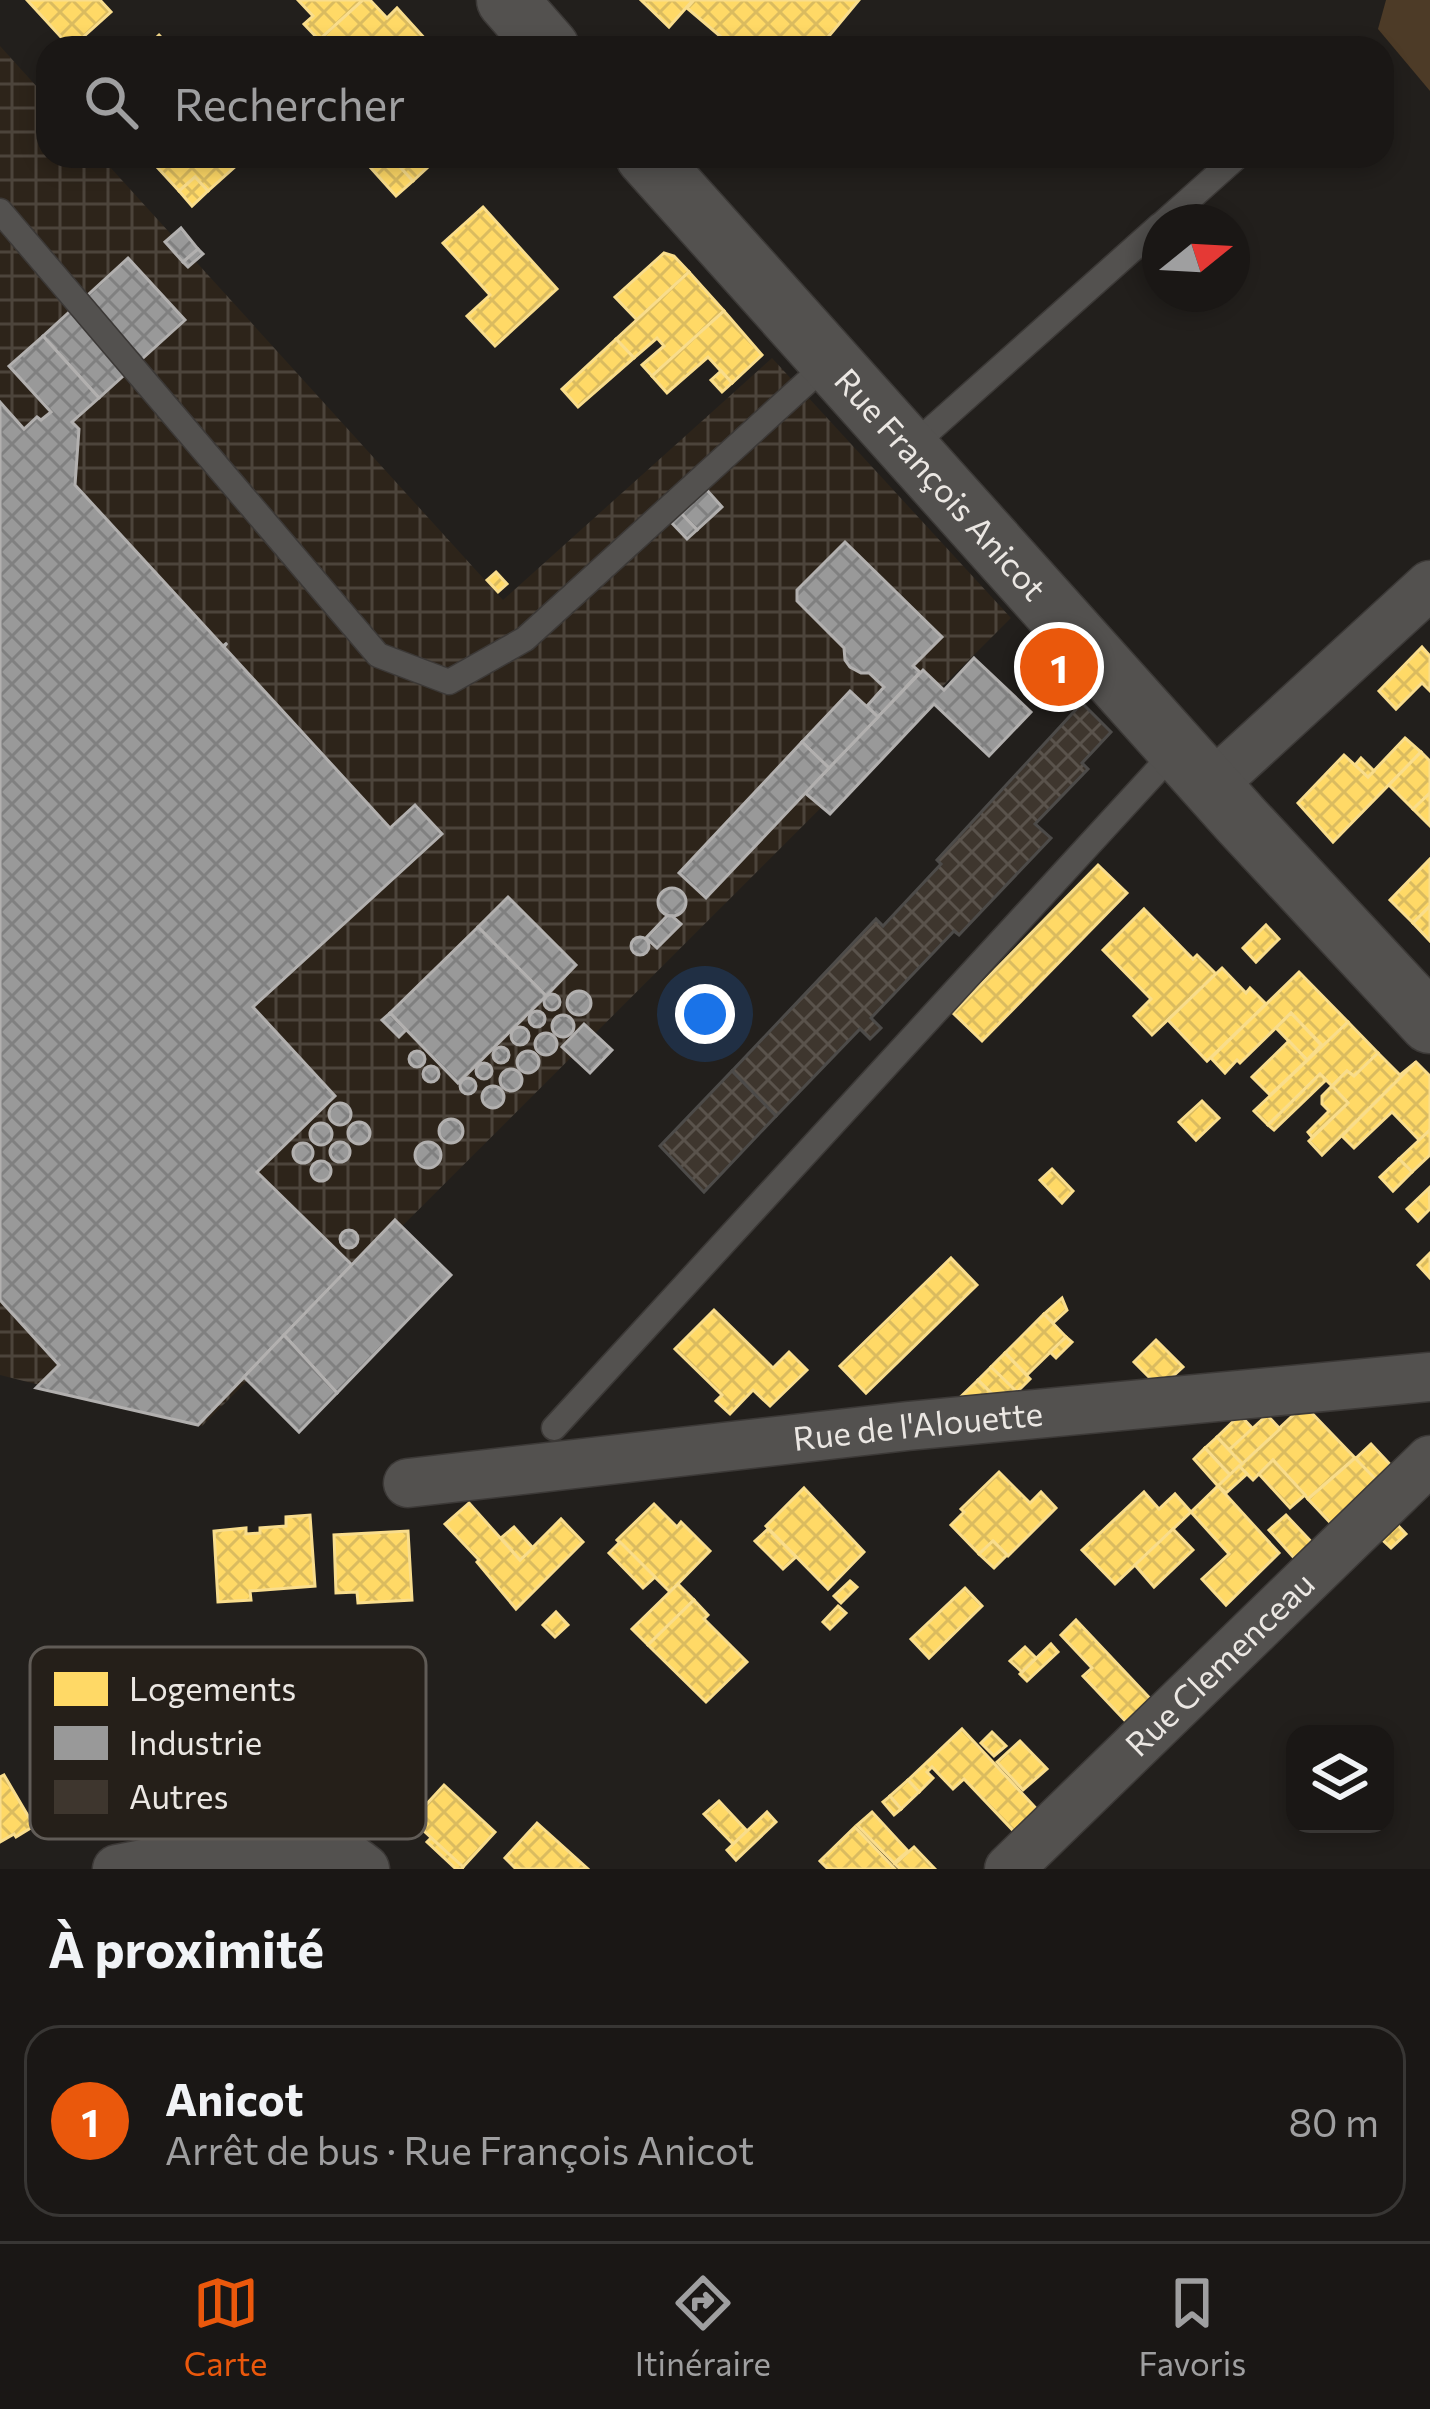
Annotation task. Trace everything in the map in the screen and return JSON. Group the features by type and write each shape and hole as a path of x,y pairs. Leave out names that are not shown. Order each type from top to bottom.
{"street":[{"path":"506,0 538,36"},
{"name":"Rue François Anicot","path":"657,168 1430,1023"},
{"path":"1194,767 1430,585"},
{"name":"Rue de l'Alouette","path":"408,1483 908,1426 1430,1377"},
{"name":"Rue Clemenceau","path":"1009,1869 1430,1460"},
{"path":"118,1869 319,1848 346,1854 364,1869"}],"lane":[{"path":"1184,204 1225,168"},
{"path":"0,211 378,655 449,682 526,639 830,361"},
{"path":"909,449 1142,242"},
{"path":"554,1428 1194,767"}],"shaded area":[{"path":"1386,0 1430,0 1430,91 1394,48 1394,36 1384,36 1378,29"},
{"path":"0,46 36,86 36,168 111,168 503,600 772,358 1011,618 202,1426 0,1375"}],"building: Logements":[{"path":"27,0 100,0 111,12 84,36 60,36"},
{"path":"298,0 363,0 323,36 315,36 304,24 313,16"},
{"path":"363,0 370,0 387,18 397,8 423,36 323,36"},
{"path":"641,0 693,0 669,27"},
{"path":"694,0 859,0 829,36 720,36 687,8"},
{"path":"158,168 234,168 208,191 195,177 179,191"},
{"path":"371,168 401,168 413,181 396,196"},
{"path":"401,168 427,168 413,181"},
{"path":"195,177 208,191 192,206 179,191"},
{"path":"483,207 557,289 495,346 467,316 490,295 443,243"},
{"path":"664,253 674,256 689,272 637,320 615,297"},
{"path":"689,272 724,311 652,376 642,365 664,346 657,338 634,358 616,339"},
{"path":"724,311 762,355 732,383 708,357 667,393 652,376"},
{"path":"616,339 634,358 578,407 562,389"},
{"path":"721,371 732,383 722,392 711,380"},
{"path":"496,572 507,584 498,592 487,580"},
{"path":"1422,647 1430,656 1430,691 1422,683 1396,709 1379,691"},
{"path":"1405,738 1421,752 1333,842 1298,803 1344,755 1368,777"},
{"path":"1421,752 1430,761 1430,793 1413,809 1389,785"},
{"path":"1361,758 1374,771 1368,777 1355,765"},
{"path":"1430,793 1430,826 1413,809"},
{"path":"1430,859 1430,906 1413,923 1390,900"},
{"path":"1098,865 1127,893 982,1041 953,1013"},
{"path":"1430,906 1430,941 1413,923"},
{"path":"1144,909 1193,959 1197,955 1216,974 1152,1035 1134,1016 1151,999 1103,950"},
{"path":"1266,925 1279,939 1256,962 1243,948"},
{"path":"1222,968 1246,993 1250,988 1266,1004 1207,1061 1168,1020"},
{"path":"1299,972 1348,1022 1323,1046 1291,1013 1225,1073 1211,1058"},
{"path":"1291,1013 1321,1045 1307,1060 1276,1028"},
{"path":"1348,1022 1378,1053 1354,1076 1347,1071 1332,1086 1320,1074 1268,1125 1254,1111"},
{"path":"1289,1041 1307,1060 1270,1095 1252,1077"},
{"path":"1378,1053 1400,1075 1416,1062 1322,1155 1309,1141 1348,1103 1332,1086 1347,1071 1354,1076"},
{"path":"1416,1062 1430,1076 1430,1130 1419,1140 1392,1112 1354,1148 1342,1136"},
{"path":"1320,1074 1326,1080 1274,1130 1268,1125"},
{"path":"1332,1086 1348,1103 1312,1137 1308,1132 1329,1111 1322,1096"},
{"path":"1202,1101 1219,1118 1196,1140 1179,1122"},
{"path":"1430,1130 1430,1155 1412,1172 1399,1159"},
{"path":"1399,1159 1412,1172 1393,1191 1380,1177"},
{"path":"1052,1169 1073,1191 1062,1203 1040,1180"},
{"path":"1429,1188 1430,1209 1418,1221 1407,1209"},
{"path":"1430,1253 1430,1278 1418,1265"},
{"path":"951,1258 977,1285 866,1393 840,1366"},
{"path":"1062,1298 1067,1310 1053,1323 1044,1314"},
{"path":"714,1310 773,1368 789,1352 807,1370 770,1406 753,1390 730,1414 716,1401 722,1395 675,1349"},
{"path":"1044,1314 1066,1337 1027,1375 1005,1353"},
{"path":"1066,1337 1072,1342 1056,1358 1050,1352"},
{"path":"1156,1340 1183,1367 1160,1388 1134,1362"},
{"path":"1005,1353 1030,1379 1017,1392 991,1367"},
{"path":"991,1367 1017,1392 1003,1405 978,1380"},
{"path":"978,1380 1003,1405 945,1412"},
{"path":"1304,1405 1355,1458 1308,1499 1273,1460 1253,1480 1239,1466"},
{"path":"1240,1415 1253,1429 1229,1450 1217,1437"},
{"path":"1267,1415 1280,1429 1242,1464 1229,1450"},
{"path":"1217,1437 1242,1464 1230,1475 1205,1448"},
{"path":"1371,1444 1399,1474 1385,1489 1355,1459"},
{"path":"1205,1448 1230,1475 1218,1486 1194,1459"},
{"path":"1355,1458 1385,1489 1340,1533 1308,1499"},
{"path":"1273,1460 1305,1495 1290,1508 1259,1474"},
{"path":"1239,1466 1247,1474 1226,1493 1218,1486"},
{"path":"999,1472 1030,1503 1041,1492 1056,1508 1008,1556 993,1541 979,1554 951,1525"},
{"path":"1218,1486 1279,1553 1226,1605 1202,1579 1229,1554 1191,1512"},
{"path":"804,1488 864,1552 828,1589 766,1526"},
{"path":"1144,1492 1159,1509 1175,1494 1191,1512 1115,1584 1082,1550"},
{"path":"469,1503 520,1560 561,1519 583,1542 516,1609 445,1524"},
{"path":"654,1504 710,1551 670,1592 617,1540"},
{"path":"310,1515 315,1586 250,1591 251,1600 218,1602 214,1531 246,1528 246,1534 260,1533 260,1528 286,1526 286,1517"},
{"path":"1286,1515 1318,1549 1304,1569 1269,1530"},
{"path":"1389,1516 1406,1534 1391,1548 1374,1532"},
{"path":"514,1527 533,1548 520,1560 501,1538"},
{"path":"768,1529 796,1557 783,1569 755,1541"},
{"path":"1173,1529 1193,1550 1154,1587 1135,1565"},
{"path":"408,1531 412,1600 358,1603 357,1592 336,1593 334,1535"},
{"path":"993,1541 1007,1555 994,1568 979,1554"},
{"path":"620,1542 655,1577 643,1588 609,1553"},
{"path":"850,1581 857,1587 841,1603 834,1596"},
{"path":"678,1584 694,1600 648,1645 632,1629"},
{"path":"965,1588 982,1606 929,1658 911,1639"},
{"path":"694,1600 708,1615 704,1619 747,1662 706,1702 648,1645"},
{"path":"838,1606 846,1613 830,1629 823,1622"},
{"path":"556,1612 568,1625 555,1637 543,1625"},
{"path":"1076,1620 1159,1708 1135,1731 1083,1676 1092,1668 1061,1635"},
{"path":"1051,1644 1058,1652 1027,1681 1020,1674"},
{"path":"1025,1647 1036,1658 1022,1672 1010,1661"},
{"path":"962,1729 1045,1818 1022,1840 964,1779 953,1789 932,1767 927,1772 933,1778 919,1792 908,1780"},
{"path":"992,1732 1006,1746 994,1756 981,1743"},
{"path":"1020,1741 1047,1769 1023,1790 997,1762"},
{"path":"4,1775 30,1819 30,1828 0,1842 0,1777"},
{"path":"908,1780 919,1792 901,1809 890,1796"},
{"path":"444,1785 495,1832 463,1867 426,1833 426,1805"},
{"path":"890,1796 901,1809 894,1815 883,1802"},
{"path":"719,1801 747,1831 733,1844 704,1814"},
{"path":"767,1812 776,1822 736,1860 727,1850"},
{"path":"872,1812 908,1851 894,1863 857,1825"},
{"path":"537,1823 588,1869 516,1869 505,1858"},
{"path":"855,1827 895,1869 828,1869 820,1861"},
{"path":"431,1838 462,1869 456,1869 427,1842"},
{"path":"914,1847 935,1869 900,1869 895,1864"}],"building: Industrie":[{"path":"181,228 198,249 183,262 165,242"},
{"path":"198,249 203,254 188,267 183,262"},
{"path":"128,258 185,320 99,398 43,336"},
{"path":"43,336 99,398 72,422 79,429 75,485 223,646 227,643 224,647 390,828 415,805 442,834 253,1007 335,1096 257,1172 352,1265 198,1425 36,1388 59,1365 0,1300 0,402 24,429 51,412 9,366"},
{"path":"705,488 722,507 697,530 680,512"},
{"path":"680,512 697,530 687,539 670,521"},
{"path":"845,542 942,637 913,666 920,672 878,717 867,706 884,687 869,673 850,667 844,648 797,601 797,590"},
{"path":"974,658 1031,712 989,756 934,704 830,814 805,793 923,670 944,690"},
{"path":"850,691 878,717 829,768 802,742"},
{"path":"802,742 829,768 706,898 679,873"},
{"path":"672,888 682,892 686,902 682,912 672,916 662,912 658,902 662,892"},
{"path":"508,897 576,965 546,996 478,927"},
{"path":"667,916 681,924 657,948 646,938"},
{"path":"478,927 546,996 458,1083 390,1013"},
{"path":"640,937 649,946 640,955 631,946"},
{"path":"579,991 591,1003 579,1015 567,1003"},
{"path":"552,994 560,1002 552,1010 544,1002"},
{"path":"537,1011 545,1019 537,1027 529,1019"},
{"path":"390,1013 406,1030 399,1037 382,1020"},
{"path":"563,1015 574,1026 563,1037 552,1026"},
{"path":"584,1024 612,1050 590,1073 562,1047"},
{"path":"520,1027 529,1036 520,1045 511,1036"},
{"path":"546,1033 557,1044 546,1055 535,1044"},
{"path":"501,1047 509,1055 501,1063 493,1055"},
{"path":"417,1051 425,1059 417,1067 409,1059"},
{"path":"528,1051 539,1062 528,1073 517,1062"},
{"path":"484,1063 492,1071 484,1079 476,1071"},
{"path":"431,1066 439,1074 431,1082 423,1074"},
{"path":"511,1069 522,1080 511,1091 500,1080"},
{"path":"468,1078 476,1086 468,1094 460,1086"},
{"path":"493,1086 504,1097 493,1108 482,1097"},
{"path":"340,1103 351,1114 340,1125 329,1114"},
{"path":"451,1119 460,1122 460,1140 451,1143 442,1140 439,1131 442,1122"},
{"path":"359,1122 370,1133 359,1144 348,1133"},
{"path":"321,1123 332,1134 321,1145 310,1134"},
{"path":"340,1142 350,1152 340,1162 330,1152"},
{"path":"428,1142 441,1155 428,1168 415,1155"},
{"path":"303,1143 313,1153 303,1163 293,1153"},
{"path":"321,1161 331,1171 321,1181 311,1171"},
{"path":"395,1220 451,1275 337,1393 284,1335"},
{"path":"349,1230 358,1239 349,1248 340,1239"},
{"path":"284,1335 337,1393 299,1432 244,1377"}],"building: Autres":[{"path":"1082,703 1111,732 1082,763 1088,769 1035,824 1051,838 871,1018 881,1028 870,1039 860,1029 776,1116 732,1071 876,919 883,926 941,864 937,860"},
{"path":"732,1071 776,1116 704,1192 660,1146"}],"place":[{"name":"Anicot","path":"1059,667"}]}
